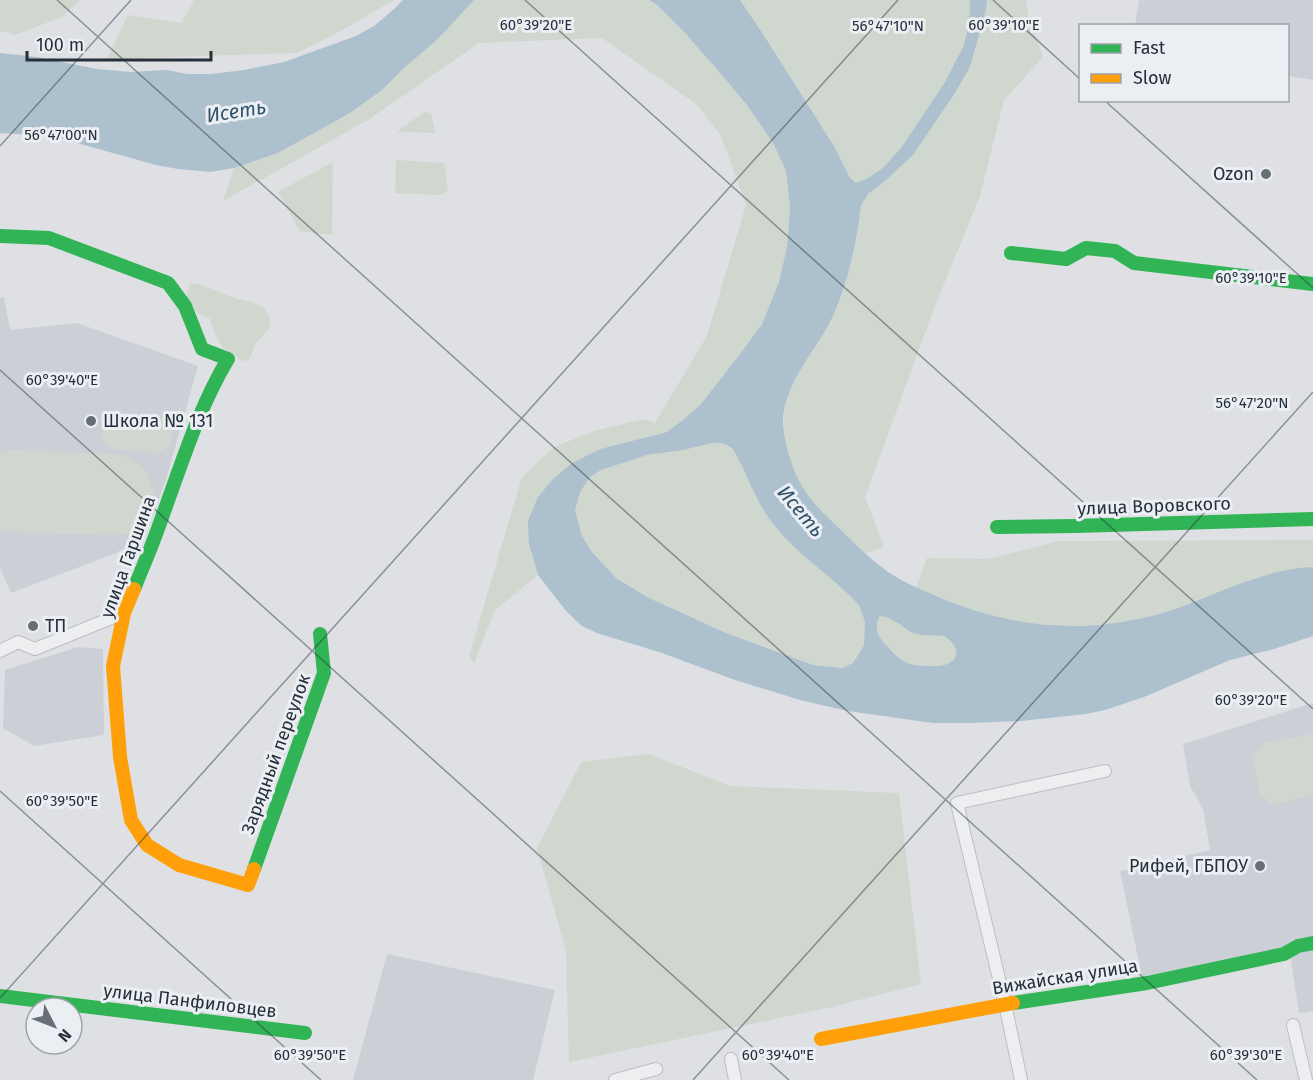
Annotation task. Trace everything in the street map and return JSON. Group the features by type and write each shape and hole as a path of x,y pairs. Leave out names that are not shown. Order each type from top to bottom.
{"street":[{"name":"улица Гаршина","path":"0,236 49,238 168,283 185,306 202,349 228,359 214,382 182,460 161,521 124,613 113,666 120,757 131,820 147,845 178,865 248,885"},
{"path":"1011,253 1066,259 1086,248 1115,251 1134,263 1313,284"},
{"name":"улица Воровского","path":"997,527 1061,528 1261,519 1313,519"},
{"path":"0,651 18,642 35,649 124,613"},
{"name":"Зарядный переулок","path":"248,885 324,673 320,634"},
{"path":"1021,1080 957,803 1105,771"},
{"name":"Вижайская улица","path":"821,1039 1005,1004 1147,984 1284,954 1298,946 1313,943"},
{"name":"улица Панфиловцев","path":"0,996 305,1033"},
{"path":"1293,1025 1306,1080"},
{"path":"731,1059 735,1080"},
{"path":"615,1080 656,1069"}],"shaded area":[{"path":"0,0 80,0 62,17 15,35 0,31"},
{"path":"193,0 394,0 337,33 296,53 107,59 128,15 181,23"},
{"path":"474,0 649,0 656,4 721,74 747,105 773,143 786,171 790,208 787,247 779,282 762,324 701,404 667,432 600,449 572,463 529,544 538,575 495,610 474,663 469,656 522,477 554,447 594,431 644,419 655,423 707,336 746,205 721,136 696,104 602,38 479,43 368,120 223,201 234,168 278,153 350,113 382,90 439,38"},
{"path":"740,0 970,0 969,25 963,47 945,82 901,148 884,167 856,183 850,178 834,146"},
{"path":"987,0 1026,0 1028,14 1043,57 1004,100 980,196 933,311 865,497 884,547 865,553 834,526 800,484 786,443 784,414 787,400 795,378 837,307 850,264 861,206 868,194 913,155 955,93 970,67"},
{"path":"1139,0 1313,0 1313,80 1289,76 1289,24 1135,24"},
{"path":"424,112 431,113 436,133 397,132"},
{"path":"396,160 444,163 448,191 440,195 395,193"},
{"path":"333,162 332,235 300,231 278,192"},
{"path":"196,283 237,299 252,302 265,309 270,317 269,329 256,343 249,360 243,361 222,347 210,319 196,312 187,297 189,285"},
{"name":"Школа № 131","path":"4,297 10,330 77,323 198,366 167,476 146,536 114,554 11,593 0,568 0,298"},
{"path":"114,413 161,416 173,427 170,446 157,453 113,449 102,440 105,423"},
{"path":"713,443 733,448 759,503 770,520 790,543 858,604 865,622 864,645 853,663 842,668 813,665 726,633 647,597 616,578 592,552 582,536 575,510 580,492 590,477 601,470 647,455"},
{"path":"11,450 121,455 138,463 147,473 154,493 148,514 128,534 10,532 0,529 0,454"},
{"path":"1313,540 1313,567 1251,579 1173,610 1128,622 1061,626 1027,623 981,614 916,588 927,558 988,559 1059,541"},
{"path":"881,616 915,634 944,636 952,642 956,650 955,658 947,664 938,666 905,662 893,653 879,636 876,625"},
{"path":"78,647 103,649 104,735 34,746 3,728 5,670"},
{"path":"1313,703 1313,1011 1299,1013 1289,947 1142,977 1120,871 1210,850 1203,809 1190,786 1183,744"},
{"path":"1313,734 1313,795 1273,805 1261,796 1252,757 1264,743"},
{"path":"649,754 730,786 899,793 921,984 832,1007 569,1062 566,951 537,848 581,762"},
{"path":"387,954 555,990 533,1080 353,1080"}],"water":[{"name":"Исеть","path":"403,0 474,0 439,38 382,90 350,113 278,153 234,168 210,172 178,169 52,136 0,133 0,53 37,57 97,69 131,72 167,70 187,74 211,74 244,70 284,62 356,36 374,26"},
{"name":"Исеть","path":"649,0 740,0 834,146 850,178 856,183 884,167 901,148 945,82 963,47 969,25 970,0 987,0 970,67 955,93 913,155 868,194 861,206 857,235 837,307 794,381 785,407 784,434 791,463 797,476 817,507 857,546 888,572 936,596 995,616 1054,625 1084,626 1145,618 1260,577 1313,567 1313,636 1230,660 1144,697 1105,710 1021,721 933,723 848,711 800,700 597,633 582,626 567,612 538,575 529,544 528,521 538,497 553,479 572,463 600,449 667,432 701,404 762,324 779,282 787,247 790,208 786,171 773,143 747,105 721,74 656,4","holes":["713,443 724,444 733,449 759,503 770,520 790,543 858,604 865,622 864,645 853,663 842,668 813,665 726,633 647,597 616,578 592,552 582,536 575,510 580,492 590,477 601,470 647,455","881,616 893,620 915,634 944,636 952,642 956,650 955,658 947,664 938,666 905,662 893,653 879,636 877,625"]}],"traffic: fast":[{"path":"0,236 49,238 168,283 185,306 202,349 228,359 199,418 134,589"},
{"path":"1011,253 1066,259 1086,248 1115,251 1134,263 1313,284"},
{"path":"997,527 1313,519"},
{"path":"254,869 324,673 320,634"},
{"path":"1013,1003 1147,983 1284,954 1298,946 1313,943"},
{"path":"0,996 305,1033"}],"traffic: slow":[{"path":"134,589 124,613 113,666 120,757 131,820 147,845 179,865 248,885 254,869"},
{"path":"821,1039 1013,1003"}],"place":[{"name":"Ozon","path":"1266,174"},
{"name":"Школа № 131","path":"91,421"},
{"name":"ТП","path":"33,626"},
{"name":"Рифей, ГБПОУ","path":"1260,866"}]}
